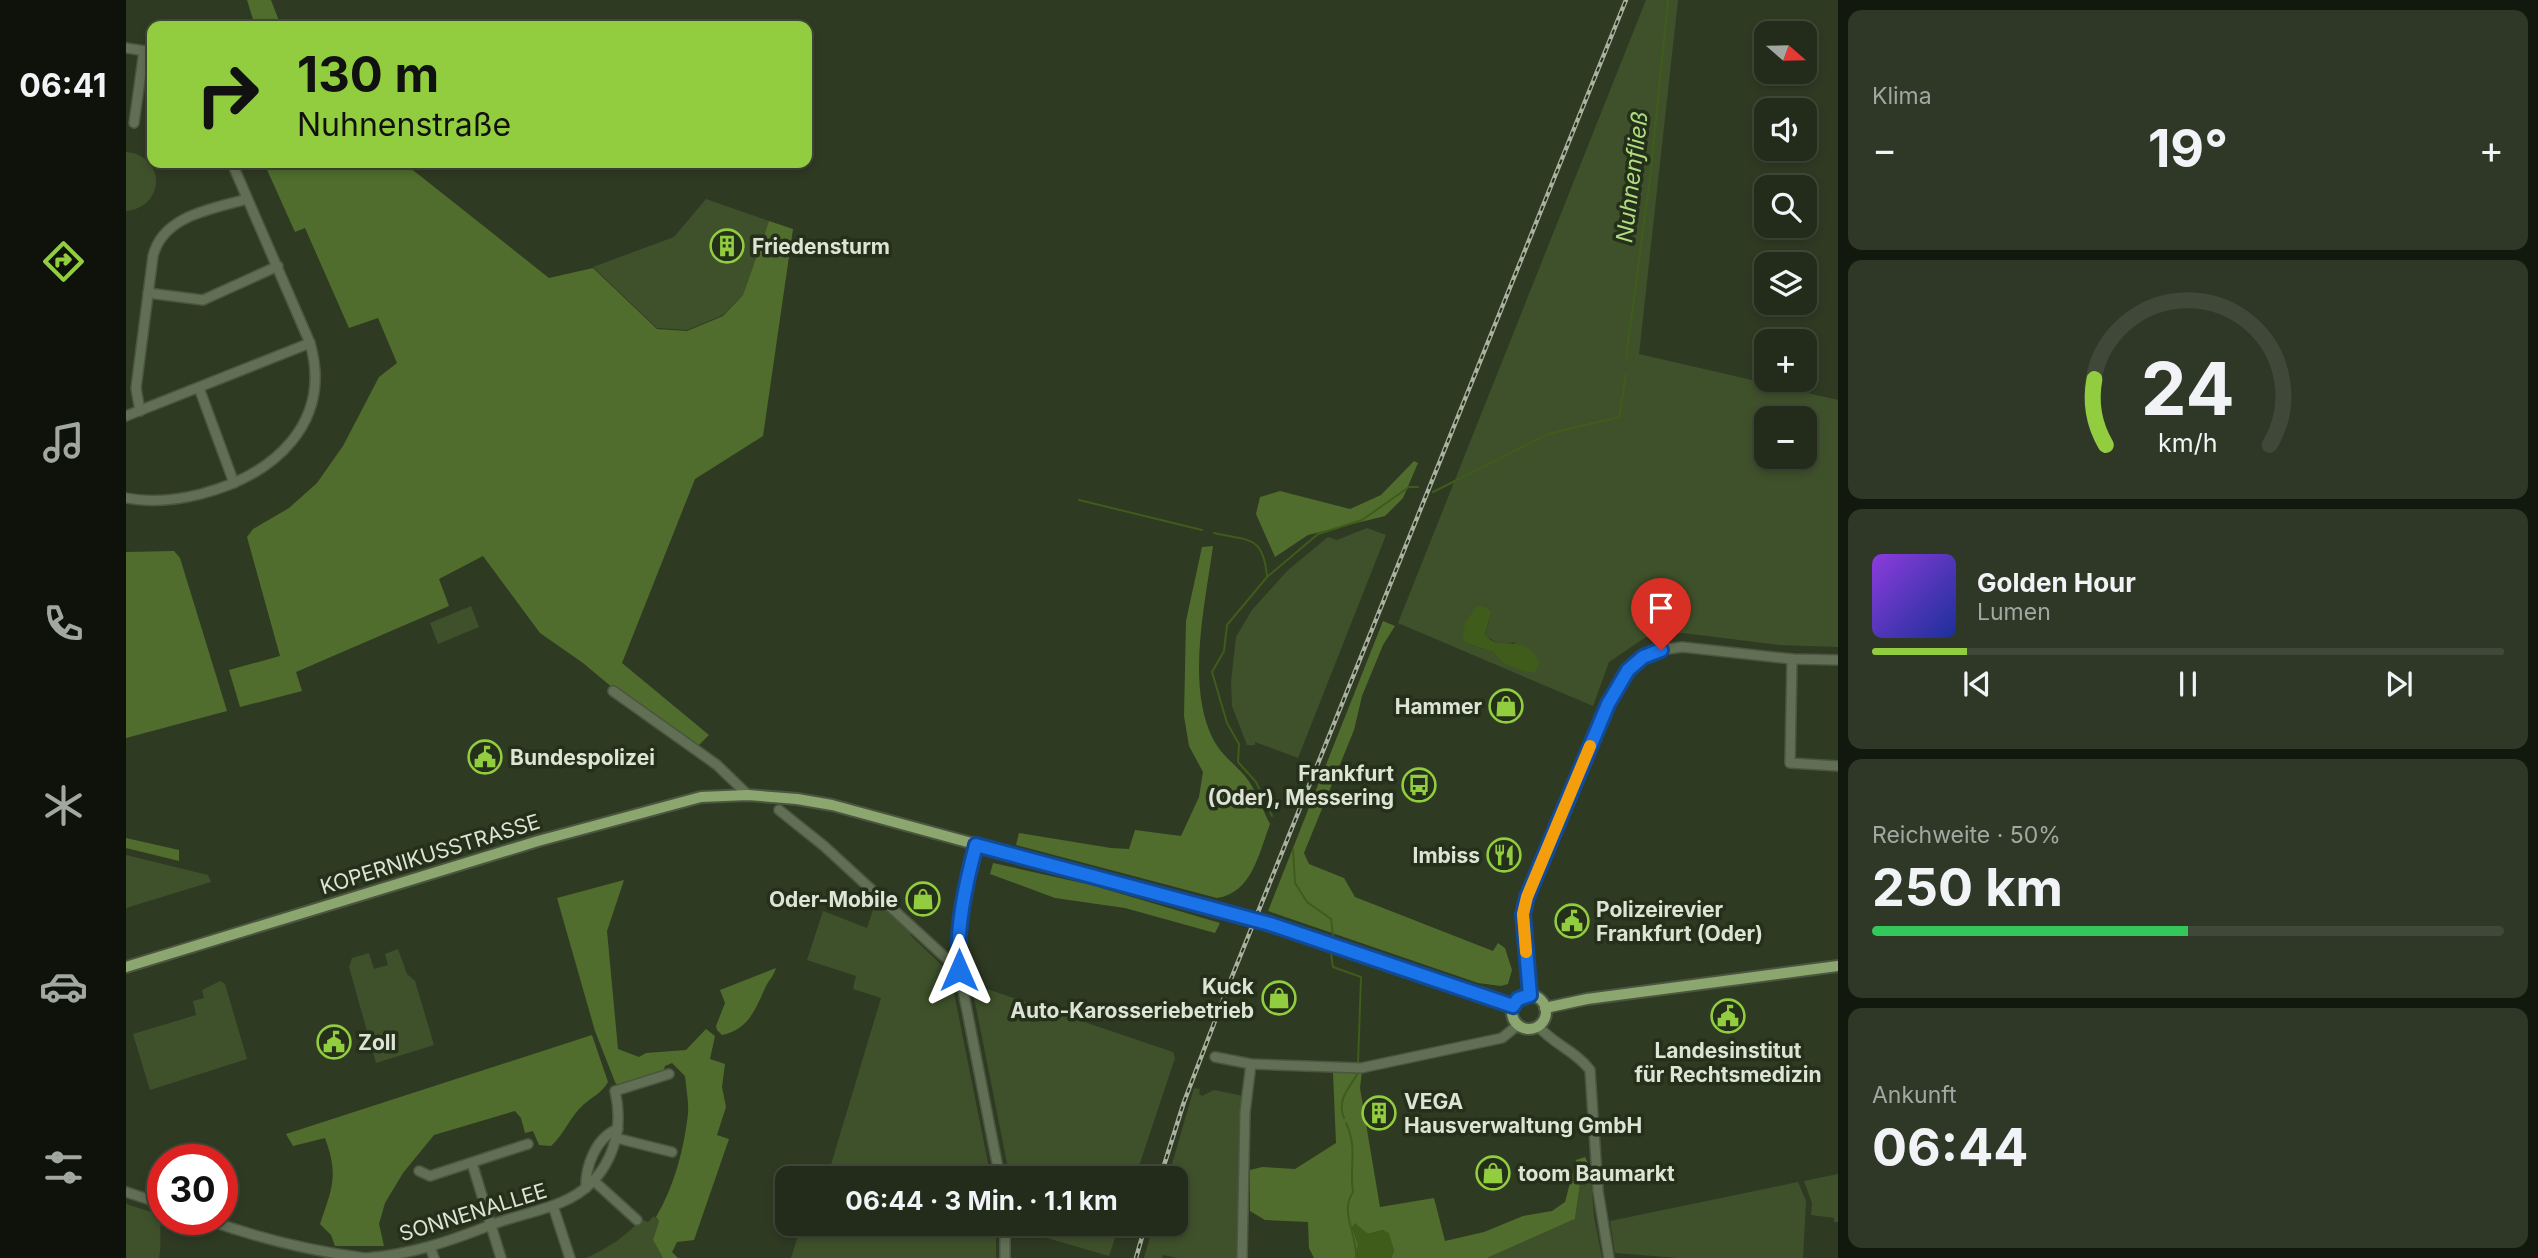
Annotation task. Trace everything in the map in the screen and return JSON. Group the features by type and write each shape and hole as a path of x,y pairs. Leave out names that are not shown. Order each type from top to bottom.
{"main road":[{"name":"KOPERNIKUSSTRASSE","path":"126,967 538,841 701,797 748,795 832,805 1270,924 1513,1006"},
{"path":"1545,1008 1587,999 1838,966"},
{"path":"1530,995 1540,999 1545,1008 1545,1018 1538,1026 1528,1029 1518,1025 1513,1018 1513,1006 1518,999 1530,995"}],"street":[{"path":"126,48 147,51"},
{"path":"134,123 147,56"},
{"path":"126,498 184,498 234,483 260,470 284,451 304,422 311,404 315,381 310,343 234,168"},
{"path":"140,411 136,388 155,248 163,234 193,215 247,199"},
{"path":"148,293 204,300 278,266"},
{"path":"126,416 310,343"},
{"path":"199,388 234,483"},
{"path":"1530,995 1523,914 1527,897 1608,704 1628,670 1643,657 1661,650 1682,647 1792,659 1838,660"},
{"path":"1792,659 1790,763 1838,766"},
{"path":"612,691 717,765 748,795"},
{"path":"779,810 824,846 959,970"},
{"path":"976,845 960,922 959,970 998,1166"},
{"path":"1215,1057 1251,1064 1361,1068 1502,1038 1518,1025"},
{"path":"1538,1026 1583,1061 1590,1070 1598,1191 1609,1258"},
{"path":"1242,1258 1245,1112 1251,1064"},
{"name":"SONNENALLEE","path":"238,1230 336,1256 365,1258 403,1254 430,1247 553,1206 586,1188 610,1158 617,1134 615,1091 668,1074"},
{"path":"586,1188 587,1171 593,1154 611,1132 672,1152"},
{"path":"419,1171 430,1175 528,1144"},
{"path":"472,1163 501,1258"},
{"path":"594,1181 637,1220"},
{"path":"126,1192 147,1199"},
{"path":"553,1206 569,1258"},
{"path":"1005,1236 1005,1258"},
{"path":"430,1247 433,1258"}],"shaded area":[{"path":"247,0 271,0 279,21 253,21"},
{"path":"1646,0 1678,0 1639,354 1754,381 1754,392 1803,392 1838,400 1838,647 1779,645 1683,633 1646,637 1609,662 1593,706 1398,623","holes":["1491,612 1485,636 1502,645 1515,642 1503,663 1493,652 1466,643"]},
{"path":"126,152 139,155 147,161 147,168 152,168 156,181 148,201 126,211"},
{"path":"266,168 410,168 549,278 593,268 657,329 687,331 723,316 743,295 769,221 793,229 763,436 695,479 622,663 709,735 691,753 583,663 540,633 483,556 439,579 449,606 296,672 302,691 240,707 229,670 280,656 247,537 253,529 289,508 317,483 343,446 379,377 397,363 378,318 349,328 305,228 295,232"},
{"path":"706,199 769,221 743,295 723,315 687,330 657,328 593,267 674,237"},
{"path":"1414,461 1418,463 1403,498 1385,516 1308,535 1275,557 1256,514 1260,497 1280,491 1350,509 1381,495"},
{"path":"1367,528 1386,535 1298,758 1255,742 1255,745 1247,745 1232,706 1231,682 1236,637 1252,610 1288,570 1328,537 1337,540"},
{"path":"1213,546 1202,619 1200,694 1213,739 1224,755 1245,776 1270,824 1258,859 1246,880 1229,895 1217,898 1016,845 1019,833 1129,849 1135,830 1181,836 1199,797 1203,772 1189,746 1184,716 1186,621 1202,547"},
{"path":"174,551 180,558 227,711 126,738 126,552"},
{"path":"471,606 479,627 438,644 430,623"},
{"path":"1477,606 1485,607 1491,612 1485,635 1495,642 1518,644 1529,649 1540,663 1535,672 1527,672 1503,663 1493,652 1466,643 1463,638 1465,623"},
{"path":"1383,621 1395,626 1383,645 1362,696 1354,730 1304,853 1309,864 1344,878 1355,897 1493,951 1498,943 1505,948 1512,970 1508,984 1501,986 1478,983 1268,911"},
{"path":"126,838 179,850 179,861 126,848"},
{"path":"126,855 208,875 211,882 126,908"},
{"path":"993,863 1091,885 1220,923 1215,933 1125,908 1055,898 990,874"},
{"path":"624,880 607,931 618,1049 639,1057 646,1053 686,1050 706,1029 715,1036 710,1059 725,1064 722,1087 726,1107 717,1135 729,1139 694,1240 677,1242 672,1252 678,1258 663,1258 653,1240 659,1221 656,1217 673,1180 684,1141 688,1109 685,1076 672,1063 665,1066 663,1073 618,1086 615,1082 595,1031 557,898"},
{"path":"876,901 911,932 910,935 950,973 989,1166 831,1166 881,998 853,989 856,976 807,960 823,911 867,928"},
{"path":"398,949 407,974 415,981 434,1045 376,1063 349,967 352,958 369,953 374,969 388,965 385,954"},
{"path":"776,968 750,1018 739,1028 722,1035 716,1026 725,1003 720,990"},
{"path":"220,981 225,984 247,1059 150,1090 133,1034 196,1015 193,1001 204,998 202,990"},
{"path":"972,987 984,988 1173,1052 1175,1058 1139,1166 1008,1166"},
{"path":"592,1035 608,1082 578,1110 551,1146 539,1145 533,1131 525,1133 521,1118 515,1111 434,1135 403,1173 385,1203 379,1224 384,1246 335,1246 331,1235 320,1224 328,1201 333,1172 325,1138 293,1146 286,1134"},
{"path":"1362,1071 1360,1088 1380,1207 1434,1198 1445,1241 1484,1232 1523,1216 1552,1211 1565,1202 1576,1160 1585,1157 1590,1167 1582,1169 1575,1219 1487,1258 1391,1258 1394,1250 1383,1230 1368,1234 1352,1227 1358,1244 1357,1258 1314,1258 1309,1248 1308,1222 1265,1220 1250,1211 1250,1170 1262,1167 1295,1169 1336,1143 1333,1073"},
{"path":"1194,1088 1200,1089 1199,1094 1202,1096 1214,1090 1243,1096 1238,1258 1178,1258 1163,1255 1162,1258 1144,1258 1150,1236 1188,1236 1188,1166 1171,1166"},
{"path":"1590,1167 1594,1216 1602,1258 1487,1258 1575,1219 1582,1169"},
{"path":"1838,1174 1838,1222 1834,1222 1834,1218 1811,1215 1812,1203 1804,1181"},
{"path":"1798,1182 1806,1201 1803,1258 1678,1258 1615,1253 1610,1221"},
{"path":"126,1204 147,1211 147,1235 160,1235 159,1258 126,1258"},
{"path":"654,1216 659,1221 653,1240 663,1258 586,1258 616,1241 641,1219 648,1222"},
{"path":"1355,1223 1368,1234 1383,1230 1389,1233 1394,1250 1391,1258 1357,1258 1358,1244 1352,1227"},
{"path":"798,1236 996,1236 996,1258 791,1258"},
{"path":"1040,1236 1116,1236 1109,1256"}],"waterway":[{"name":"Nuhnenfließ","path":"1626,358 1650,178 1668,0"},
{"name":"Nuhnenfließ","path":"1433,492 1548,434 1619,417 1626,375"},
{"name":"Nuhnenfließ","path":"1272,816 1256,782 1238,762 1239,744 1227,723 1212,672 1224,651 1227,625 1267,577 1318,534 1362,520 1409,487 1418,487"},
{"path":"1079,500 1202,530"},
{"path":"1214,533 1245,539 1258,546 1267,576"},
{"name":"Nuhnenfließ","path":"1293,849 1295,883 1307,902 1331,919 1333,935"},
{"name":"Nuhnenfließ","path":"1331,954 1333,967 1361,977 1358,1063"},
{"name":"Nuhnenfließ","path":"1344,1118 1343,1100 1358,1073"},
{"name":"Nuhnenfließ","path":"1346,1123 1352,1141 1353,1192 1349,1200 1348,1216 1356,1258"}],"railway":[{"path":"1164,1166 1184,1102 1231,979 1626,0"},
{"path":"1136,1258 1142,1236"}],"slow traffic":[{"path":"1526,952 1523,914 1527,897 1590,746"}],"place":[{"name":"Friedensturm","path":"727,246"},
{"name":"Hammer","path":"1506,706"},
{"name":"Bundespolizei","path":"485,757"},
{"name":"Frankfurt (Oder), Messering","path":"1419,785"},
{"name":"Imbiss","path":"1504,855"},
{"name":"Oder-Mobile","path":"923,899"},
{"name":"Polizeirevier Frankfurt (Oder)","path":"1572,921"},
{"name":"Kuck Auto-Karosseriebetrieb","path":"1279,998"},
{"name":"Landesinstitut für Rechtsmedizin","path":"1728,1016"},
{"name":"Zoll","path":"334,1042"},
{"name":"VEGA Hausverwaltung GmbH","path":"1379,1113"},
{"name":"toom Baumarkt","path":"1493,1173"}],"route":[{"path":"959,970 957,953 960,922 976,845 1270,924 1513,1006 1518,999 1530,995 1523,914 1527,897 1564,807 1608,704 1628,670 1643,657 1661,650"}]}
